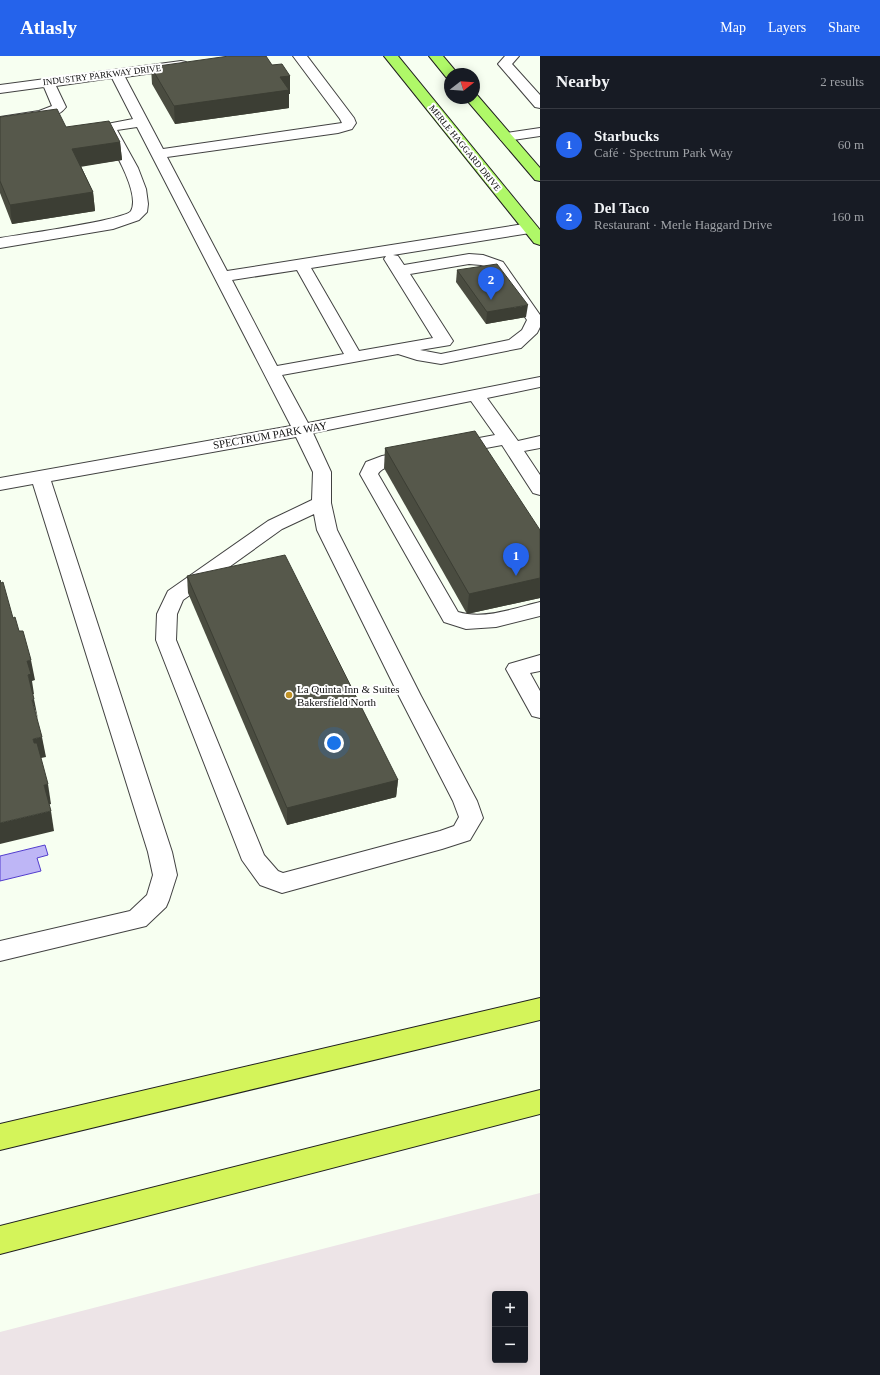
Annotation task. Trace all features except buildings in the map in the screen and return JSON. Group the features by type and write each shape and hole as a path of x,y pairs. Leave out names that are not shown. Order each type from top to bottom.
{"highway":[{"path":"0,1137 540,1009"},
{"path":"0,1240 540,1102"}],"main road":[{"name":"MERLE HAGGARD DRIVE","path":"391,56 535,234"},
{"path":"436,56 446,68"},
{"path":"477,104 540,177"}],"street":[{"path":"158,154 338,129 347,126 349,123 347,118 300,56"},
{"path":"512,56 505,64 540,104"},
{"name":"INDUSTRY PARKWAY DRIVE","path":"0,88 48,82 117,69 190,64"},
{"path":"117,69 141,122 302,430 322,472 321,503 327,530 393,663 465,801 471,818 462,833 442,840 282,883 269,878 254,860 166,640 167,614 175,596 275,525 321,503"},
{"path":"0,121 45,114 54,111 59,107 48,82"},
{"path":"0,243 113,224 134,217 139,212 138,190 131,168 109,129 112,127 141,122"},
{"path":"506,137 540,132"},
{"path":"222,277 387,252 535,234"},
{"path":"272,372 444,341 387,252"},
{"path":"399,271 470,259 483,260 497,265 536,320 529,333 515,344 441,358 417,356 399,349"},
{"path":"302,265 354,357"},
{"name":"SPECTRUM PARK WAY","path":"0,484 302,430 540,382"},
{"path":"476,395 540,489"},
{"path":"540,442 509,443 432,453 382,462 373,466 369,474 451,617 466,622 496,620 540,609"},
{"path":"0,950 137,919 156,900 165,875 160,852 40,477"},
{"path":"540,664 517,668 540,710"}],"shaded area":[{"path":"45,845 48,855 37,858 41,871 0,881 0,856"},
{"path":"540,1193 540,1375 0,1375 0,1332"}],"place":[{"name":"Del Taco","path":"491,300"},
{"name":"Starbucks","path":"516,576"},
{"name":"La Quinta Inn & Suites Bakersfield North","path":"289,695"}]}
